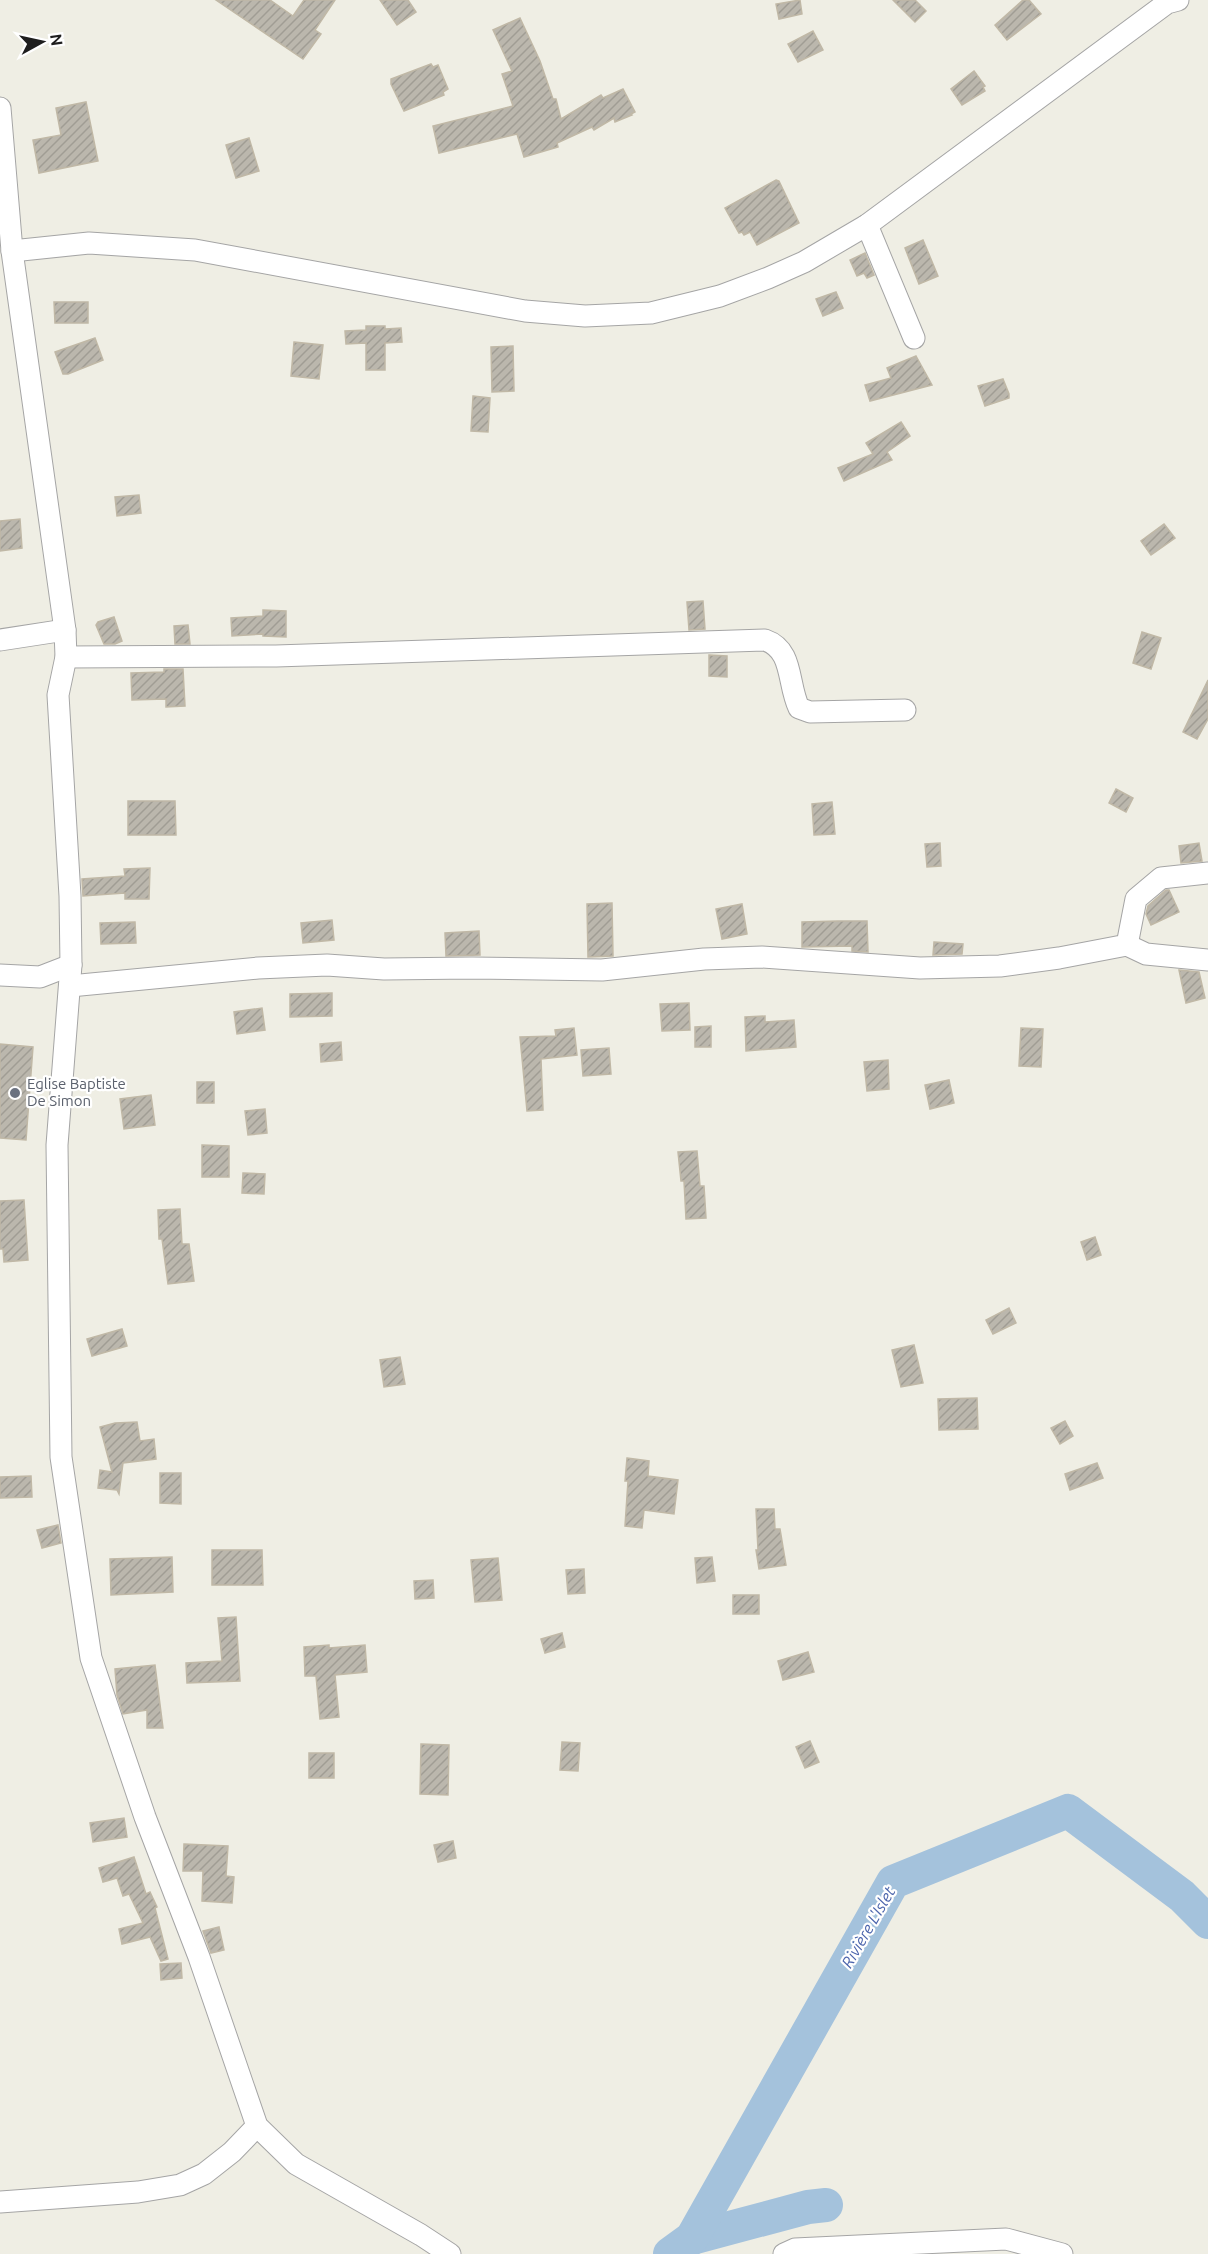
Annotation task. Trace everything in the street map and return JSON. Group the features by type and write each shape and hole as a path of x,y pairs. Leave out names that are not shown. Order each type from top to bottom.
{"street":[{"path":"12,251 89,243 195,250 525,312 585,316 651,313 720,296 768,278 804,262 867,225 1167,3 1178,0"},
{"path":"0,108 5,229 12,251 65,630 66,657 58,695 70,896 71,965 57,1145 61,1457 91,1658 145,1817 199,1957 256,2126 296,2164 422,2235 450,2254"},
{"path":"867,225 914,338"},
{"path":"0,639 65,630"},
{"path":"66,657 276,656 765,640 776,644 786,656 794,696 799,708 810,712 905,710"},
{"path":"1127,945 1136,899 1161,878 1208,873"},
{"path":"70,986 258,968 327,965 384,969 602,970 692,960 762,957 920,968 988,966 1059,958 1127,945 1146,954 1208,960"},
{"path":"0,975 40,976 71,965"},
{"path":"0,2202 138,2192 180,2185 204,2174 232,2152 256,2126"},
{"path":"784,2254 795,2249 1006,2239 1062,2254"}],"building":[{"path":"216,0 270,0 293,16 304,0 335,0 315,30 321,34 303,59"},
{"path":"380,0 408,0 416,12 397,25"},
{"path":"800,0 802,14 779,19 776,4"},
{"path":"893,0 915,0 926,11 915,22"},
{"path":"1023,0 1029,0 1041,14 1007,40 995,25"},
{"path":"520,18 540,61 553,99 556,99 561,119 601,95 603,98 623,89 635,112 615,122 614,118 594,130 592,127 557,143 558,147 524,157 517,134 439,153 433,126 513,106 502,74 512,71 493,30"},
{"path":"813,31 823,50 798,62 788,44"},
{"path":"431,64 433,67 438,65 448,89 443,92 444,95 404,111 391,84 391,79"},
{"path":"974,71 985,86 983,87 985,91 962,105 951,89"},
{"path":"86,102 98,161 39,173 33,140 61,135 56,108"},
{"path":"249,138 259,171 236,178 226,145"},
{"path":"776,180 779,181 799,223 757,245 750,232 744,235 742,232 739,233 725,208"},
{"path":"923,240 938,276 919,284 905,248"},
{"path":"865,253 874,275 867,278 864,273 857,276 850,260"},
{"path":"836,292 843,308 823,316 816,299"},
{"path":"54,302 88,302 88,323 55,323"},
{"path":"366,326 385,326 385,329 401,328 402,342 385,343 385,370 366,370 366,343 346,344 345,331 366,330"},
{"path":"95,338 103,360 63,374 55,352"},
{"path":"294,342 323,345 319,379 291,376"},
{"path":"513,346 514,391 492,392 491,347"},
{"path":"916,356 932,385 870,401 865,385 891,378 887,368"},
{"path":"1003,379 1009,398 985,406 978,386"},
{"path":"473,396 490,398 488,432 471,431"},
{"path":"901,422 910,436 887,452 892,460 844,481 838,468 873,454 866,443"},
{"path":"139,495 141,513 117,516 115,497"},
{"path":"20,519 22,548 0,551 0,521"},
{"path":"1164,524 1175,538 1151,555 1141,541"},
{"path":"703,601 705,629 689,630 687,602"},
{"path":"263,610 286,611 286,637 263,636 263,634 232,636 231,618 263,616"},
{"path":"114,617 122,641 115,644 104,644 96,625 98,622"},
{"path":"188,625 190,644 175,644 174,626"},
{"path":"1142,632 1161,638 1151,669 1133,663"},
{"path":"709,655 727,656 727,677 709,676"},
{"path":"164,669 183,669 185,706 166,707 166,699 132,700 131,673 164,672"},
{"path":"1208,680 1208,719 1197,739 1183,732"},
{"path":"1116,789 1133,798 1126,812 1109,803"},
{"path":"128,801 175,801 176,835 128,835"},
{"path":"832,802 835,834 814,835 812,804"},
{"path":"940,843 941,866 927,867 925,844"},
{"path":"1199,843 1202,861 1181,863 1179,846"},
{"path":"150,868 149,899 125,899 125,893 83,896 82,879 125,876 124,869"},
{"path":"1166,890 1169,890 1179,912 1151,925 1146,914 1148,906"},
{"path":"612,903 613,956 588,957 587,904"},
{"path":"742,904 747,934 722,939 716,909"},
{"path":"332,920 334,940 303,943 301,923"},
{"path":"867,921 868,952 852,951 852,946 802,947 802,922"},
{"path":"135,922 136,943 101,944 100,923"},
{"path":"479,931 480,955 446,956 445,933"},
{"path":"934,942 963,944 962,954 933,955"},
{"path":"1179,970 1199,972 1205,998 1186,1003"},
{"path":"332,993 332,1016 290,1017 290,994"},
{"path":"689,1003 690,1030 662,1031 660,1004"},
{"path":"262,1008 265,1030 237,1034 234,1012"},
{"path":"765,1016 765,1022 794,1020 796,1047 746,1051 745,1017"},
{"path":"711,1026 711,1047 695,1047 695,1027"},
{"path":"574,1028 577,1055 541,1059 543,1110 527,1111 520,1037 556,1036 555,1030"},
{"path":"1021,1028 1043,1029 1041,1067 1019,1066"},
{"path":"341,1042 342,1060 321,1062 320,1044"},
{"name":"Eglise Baptiste De Simon","path":"0,1044 33,1047 26,1140 0,1138"},
{"path":"609,1048 611,1074 583,1076 581,1050"},
{"path":"888,1060 889,1089 867,1091 864,1062"},
{"path":"949,1080 954,1103 930,1109 925,1085"},
{"path":"197,1082 214,1082 214,1103 197,1103"},
{"path":"151,1095 155,1125 124,1129 120,1099"},
{"path":"265,1109 267,1133 248,1135 245,1111"},
{"path":"202,1145 229,1146 229,1177 202,1177"},
{"path":"697,1151 700,1186 704,1186 706,1218 686,1219 684,1181 681,1181 678,1152"},
{"path":"243,1173 265,1174 264,1194 242,1193"},
{"path":"24,1200 28,1260 4,1262 3,1249 0,1249 0,1201"},
{"path":"180,1209 182,1244 189,1244 194,1281 168,1284 162,1239 159,1239 158,1210"},
{"path":"1095,1237 1101,1255 1087,1260 1081,1242"},
{"path":"1009,1308 1016,1323 993,1334 986,1320"},
{"path":"122,1329 127,1346 92,1356 87,1339"},
{"path":"914,1345 923,1383 901,1387 892,1350"},
{"path":"400,1357 405,1384 384,1387 380,1360"},
{"path":"977,1398 978,1429 939,1430 938,1399"},
{"path":"1065,1421 1073,1436 1060,1444 1051,1428"},
{"path":"137,1422 140,1441 154,1439 156,1459 123,1463 119,1494 117,1490 98,1488 100,1470 112,1472 100,1427 115,1423"},
{"path":"627,1458 649,1461 648,1476 678,1480 674,1514 644,1510 642,1528 625,1526"},
{"path":"1097,1463 1103,1478 1070,1490 1065,1474"},
{"path":"160,1473 181,1473 181,1504 160,1503"},
{"path":"31,1476 32,1497 0,1498 0,1477"},
{"path":"756,1509 774,1509 775,1529 780,1529 786,1565 759,1569 756,1550 758,1550"},
{"path":"58,1525 61,1543 42,1548 37,1530"},
{"path":"212,1550 262,1550 263,1585 212,1585"},
{"path":"172,1557 173,1592 111,1595 110,1559"},
{"path":"712,1557 715,1581 697,1583 695,1558"},
{"path":"498,1558 502,1600 475,1602 471,1560"},
{"path":"584,1569 585,1593 568,1594 566,1570"},
{"path":"433,1580 434,1598 415,1599 414,1581"},
{"path":"733,1595 759,1595 759,1614 733,1614"},
{"path":"236,1617 240,1681 187,1683 186,1663 222,1661 218,1618"},
{"path":"562,1633 565,1647 545,1653 541,1639"},
{"path":"329,1645 329,1648 365,1645 367,1672 335,1675 339,1717 320,1719 316,1676 305,1676 304,1647"},
{"path":"808,1652 814,1672 783,1680 778,1661"},
{"path":"155,1665 163,1728 147,1728 147,1710 123,1714 117,1695 115,1669"},
{"path":"810,1741 819,1762 805,1768 796,1747"},
{"path":"562,1742 580,1743 578,1771 560,1770"},
{"path":"421,1744 449,1745 448,1795 420,1794"},
{"path":"309,1753 334,1753 334,1778 309,1778"},
{"path":"124,1818 127,1837 93,1842 90,1823"},
{"path":"453,1841 456,1858 438,1862 434,1845"},
{"path":"184,1844 228,1846 226,1876 234,1877 232,1903 202,1901 203,1871 183,1871"},
{"path":"134,1857 146,1894 150,1892 157,1907 155,1908 168,1959 161,1961 150,1937 122,1944 119,1929 143,1923 129,1894 123,1896 117,1878 103,1882 99,1868"},
{"path":"219,1927 224,1950 211,1953 203,1931"},
{"path":"181,1963 182,1978 161,1980 160,1964"}],"waterway":[{"name":"Rivière L'Islet","path":"670,2254 692,2238 893,1882 1068,1811 1182,1896 1208,1922"},
{"path":"692,2238 808,2207 826,2205"}],"place":[{"name":"Eglise Baptiste De Simon","path":"15,1093"}]}
